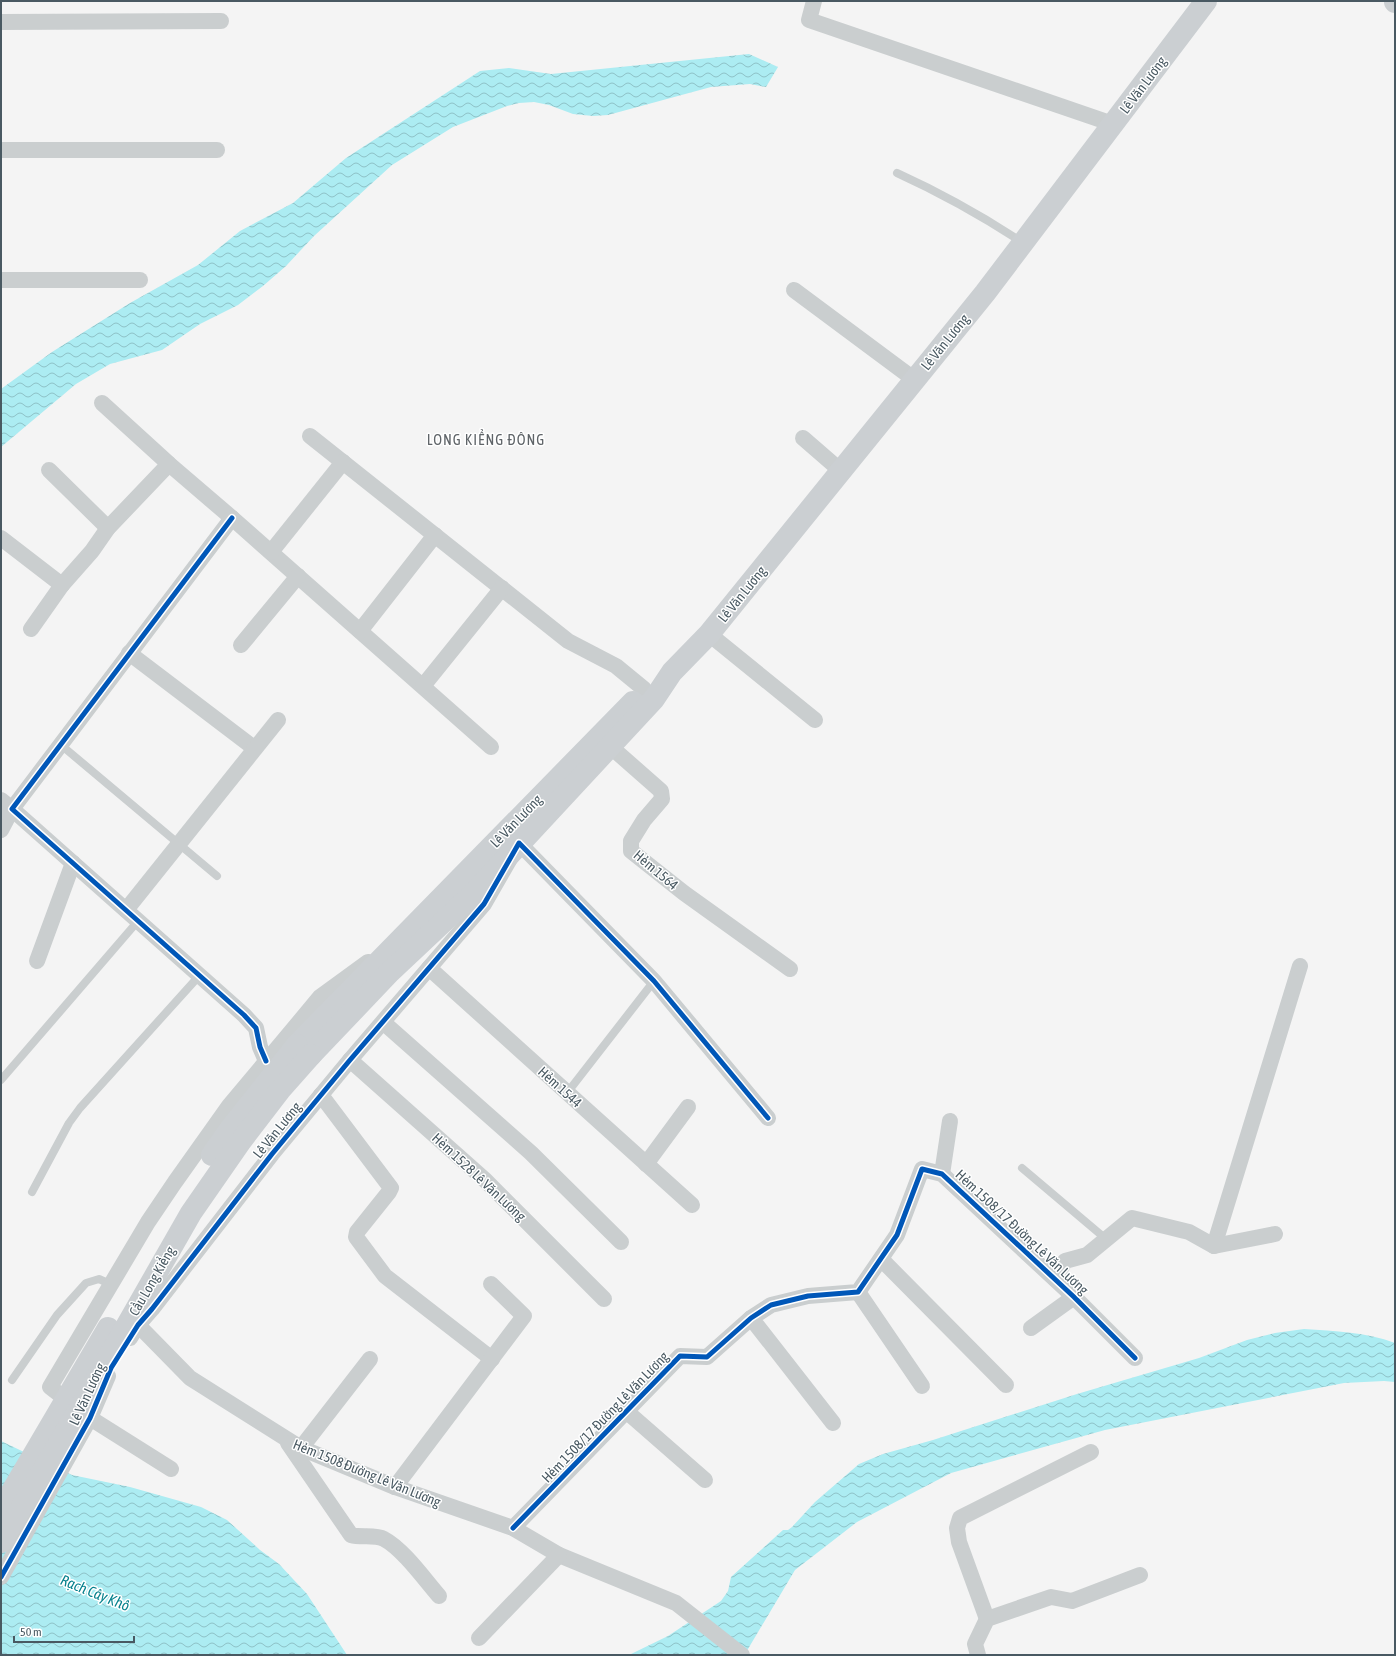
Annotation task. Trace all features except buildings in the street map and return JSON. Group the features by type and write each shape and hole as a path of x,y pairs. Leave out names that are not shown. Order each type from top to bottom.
{"main road":[{"name":"Lê Văn Lương","path":"304,1050 473,894 654,699 672,672 709,634 838,468 912,378 985,293 1206,1"},
{"name":"Lê Văn Lương","path":"304,1050 398,940 509,829 644,689 672,672"},
{"name":"Cầu Long Kiểng","path":"1,1510 189,1191 231,1128 304,1050"},
{"name":"Cầu Long Kiểng","path":"1,1542 191,1213 241,1141 280,1090 304,1050"}],"street":[{"path":"814,1 809,20 1113,124"},
{"path":"1,22 221,21"},
{"path":"1,150 217,150"},
{"path":"1,280 140,280"},
{"path":"794,290 912,378"},
{"path":"102,403 168,464 271,552 491,747"},
{"path":"310,436 568,641 616,666 644,689"},
{"path":"805,440 838,468"},
{"path":"271,552 343,462"},
{"path":"31,629 62,586 92,551 108,528 168,464"},
{"path":"49,470 108,528"},
{"path":"1,830 7,804 62,746 129,653 232,518"},
{"path":"360,631 435,535"},
{"path":"1,538 62,586"},
{"path":"241,645 298,576"},
{"path":"423,686 502,588"},
{"path":"709,634 815,720"},
{"path":"129,653 254,748"},
{"path":"126,910 254,748 278,720"},
{"name":"Hẻm 1564","path":"611,747 661,791 662,799 644,820 631,841 631,851 684,893 790,969"},
{"path":"7,804 256,1028 260,1047 266,1061"},
{"path":"519,843 654,981 768,1118"},
{"name":"Lê Văn Lương","path":"1,1577 90,1418 111,1368 138,1325 272,1154 350,1060 384,1023 484,904 519,843"},
{"path":"37,960 73,863"},
{"name":"Lê Văn Lương","path":"90,1418 50,1387 110,1284 174,1182 229,1106 320,997 398,940"},
{"path":"1214,1246 1300,966"},
{"name":"Hẻm 1544","path":"429,968 692,1205"},
{"path":"384,1023 531,1153 621,1242"},
{"name":"Hẻm 1528 Lê Văn Lương","path":"350,1060 484,1179 604,1299"},
{"path":"321,1096 391,1188 357,1232 356,1237 385,1276 492,1359"},
{"path":"646,1164 688,1107"},
{"path":"942,1174 950,1121"},
{"name":"Hẻm 1508/17 Đường Lê Văn Lương","path":"513,1528 680,1356 707,1356 751,1318 771,1305 800,1298 858,1292 897,1235 922,1169 942,1174 1074,1297 1135,1358"},
{"path":"1055,1279 1065,1261 1087,1255 1132,1218 1189,1232 1214,1246 1275,1234"},
{"path":"881,1259 1006,1385"},
{"path":"395,1487 524,1316 491,1284"},
{"path":"858,1292 922,1386"},
{"path":"1030,1328 1074,1297"},
{"path":"751,1318 833,1423"},
{"name":"Hẻm 1508 Đường Lê Văn Lương","path":"138,1325 190,1378 301,1448 395,1487 513,1528 559,1554 676,1603 742,1655"},
{"path":"301,1448 370,1359"},
{"path":"626,1411 705,1480"},
{"path":"90,1418 171,1469"},
{"path":"284,1438 351,1535 359,1537 383,1538 396,1547 439,1596"},
{"path":"987,1620 959,1542 957,1528 960,1518 1091,1452"},
{"path":"479,1638 559,1554"},
{"path":"978,1655 975,1644 987,1620 1051,1597 1072,1600 1140,1575"}],"lane":[{"path":"897,173 933,189 981,216 1023,243"},
{"path":"62,746 217,876"},
{"path":"1,1080 138,921"},
{"path":"32,1192 70,1123 80,1108 199,976"},
{"path":"567,1093 654,981"},
{"path":"1022,1168 1106,1239"},
{"path":"12,1380 57,1314 86,1283 99,1279 110,1284"}],"water":[{"path":"749,54 778,67 766,87 750,84 711,87 608,115 593,116 573,114 549,105 534,102 519,103 507,106 453,127 392,165 314,236 286,266 238,305 200,324 162,350 110,364 76,384 1,447 1,389 52,352 130,303 198,265 240,231 293,203 346,158 480,71 509,68 551,74"},
{"path":"1304,1329 1362,1334 1395,1343 1395,1382 1384,1381 1344,1383 1105,1430 951,1473 857,1522 795,1570 745,1654 629,1655 668,1636 721,1601 728,1591 731,1577 783,1530 788,1530 792,1527 815,1502 859,1464 883,1454 1199,1358 1247,1340 1275,1333"},
{"name":"Rạch Cây Khô","path":"1,1441 72,1475 130,1487 201,1507 227,1520 260,1550 279,1564 307,1594 347,1655 1,1655"}],"cycle path":[{"path":"232,518 12,809 244,1015 256,1028 260,1047 266,1061"},
{"path":"1,1577 90,1418 111,1368 138,1325 272,1154 350,1060 484,904 519,843 654,981 768,1118"},
{"path":"513,1528 680,1356 707,1357 751,1318 771,1305 808,1296 858,1292 897,1235 922,1169 942,1174 1074,1297 1135,1358"}],"district":[{"name":"LONG KIỂNG ĐÔNG","path":"486,440"}]}
